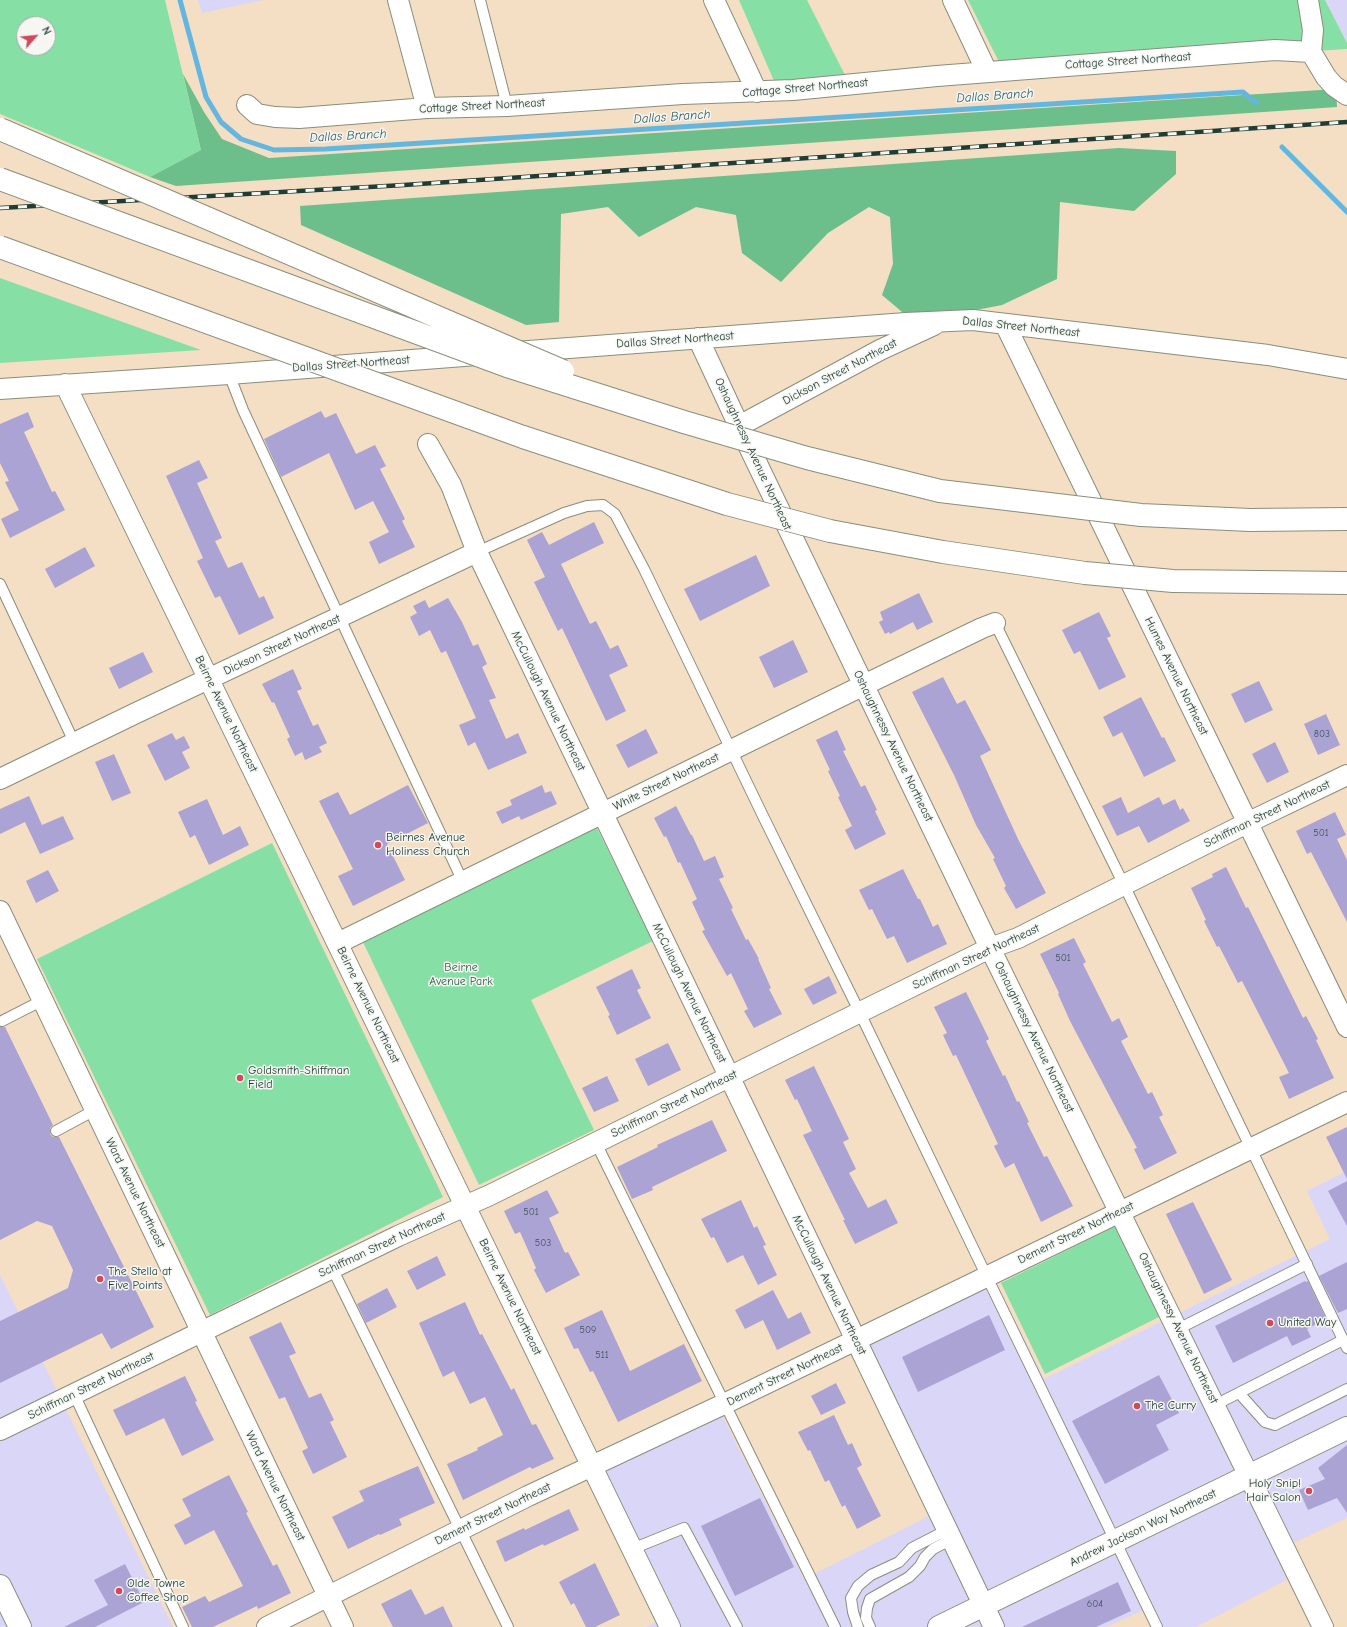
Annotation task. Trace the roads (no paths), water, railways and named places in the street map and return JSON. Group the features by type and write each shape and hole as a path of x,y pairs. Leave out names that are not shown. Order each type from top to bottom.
{"main road":[{"path":"0,129 684,422"},
{"path":"0,180 507,366 684,422 807,458 940,492 1141,515 1250,520 1347,519"},
{"path":"0,246 523,438 727,504 830,531 943,552 1085,573 1173,581 1347,583"},
{"name":"Andrew Jackson Way Northeast","path":"939,1627 1347,1428"},
{"path":"0,1586 20,1627"}],"street":[{"path":"398,0 427,108"},
{"path":"714,0 757,92"},
{"path":"953,0 987,72"},
{"path":"1308,0 1312,30 1311,52 1326,77 1334,86 1347,95"},
{"name":"Cottage Street Northeast","path":"247,105 256,114 275,118 299,118 427,108 507,106 683,94 757,92 987,72 1275,50 1311,52"},
{"name":"Dallas Street Northeast","path":"0,389 229,374 906,322 973,320 1268,355 1344,373"},
{"name":"Dickson Street Northeast","path":"739,426 880,350 942,322"},
{"name":"Humes Avenue Northeast","path":"1005,324 1347,1027"},
{"name":"Oshaughnessy Avenue Northeast","path":"698,338 990,948 1250,1475 1323,1627"},
{"name":"Beirne Avenue Northeast","path":"65,384 670,1627"},
{"name":"McCullough Avenue Northeast","path":"428,444 451,485 477,552 994,1627"},
{"name":"Dickson Street Northeast","path":"0,779 74,742 477,552"},
{"name":"White Street Northeast","path":"338,943 864,685 995,623"},
{"name":"Schiffman Street Northeast","path":"0,1430 332,1268 466,1206 596,1143 990,948 1018,938 1247,823 1347,775"},
{"name":"Ward Avenue Northeast","path":"0,911 343,1627"},
{"name":"Dement Street Northeast","path":"266,1627 460,1530 724,1404 1347,1102"}],"lane":[{"path":"480,0 507,106"},
{"path":"229,374 243,410 463,882"},
{"path":"477,552 564,513 587,506 603,506 615,514 644,569 1157,1627"},
{"path":"0,584 74,742"},
{"path":"995,623 1252,1148 1345,1344 1239,1392 1215,1405"},
{"path":"2,1021 43,1000"},
{"path":"56,1131 95,1110"},
{"path":"596,1143 835,1627"},
{"path":"1178,1329 1307,1264"},
{"path":"332,1268 508,1627"},
{"path":"1239,1392 1264,1422 1275,1425 1347,1389"},
{"path":"74,1394 183,1627"},
{"path":"632,1549 684,1528 737,1627"},
{"path":"858,1627 853,1612 851,1598 858,1586 871,1575 899,1562 912,1548 949,1535"},
{"path":"870,1627 866,1618 870,1599 909,1577 920,1566 925,1557 949,1535"}],"waterway":[{"name":"Dallas Branch","path":"180,0 206,97 221,122 241,139 274,150 326,149 1243,92 1256,103"},
{"name":"Dallas Branch","path":"1282,147 1347,212"}],"railway":[{"path":"0,208 404,185 1347,122"}],"place":[{"name":"Beirnes Avenue Holiness Church","path":"378,845"},
{"name":"Goldsmith-Shiffman Field","path":"240,1078"},
{"name":"The Stella at Five Points","path":"100,1279"},
{"name":"United Way","path":"1270,1323"},
{"name":"The Curry","path":"1137,1406"},
{"name":"Holy Snip! Hair Salon","path":"1309,1491"},
{"name":"Olde Towne Coffee Shop","path":"119,1591"}],"park label":[{"name":"Beirne Avenue Park","path":"461,975"}]}
